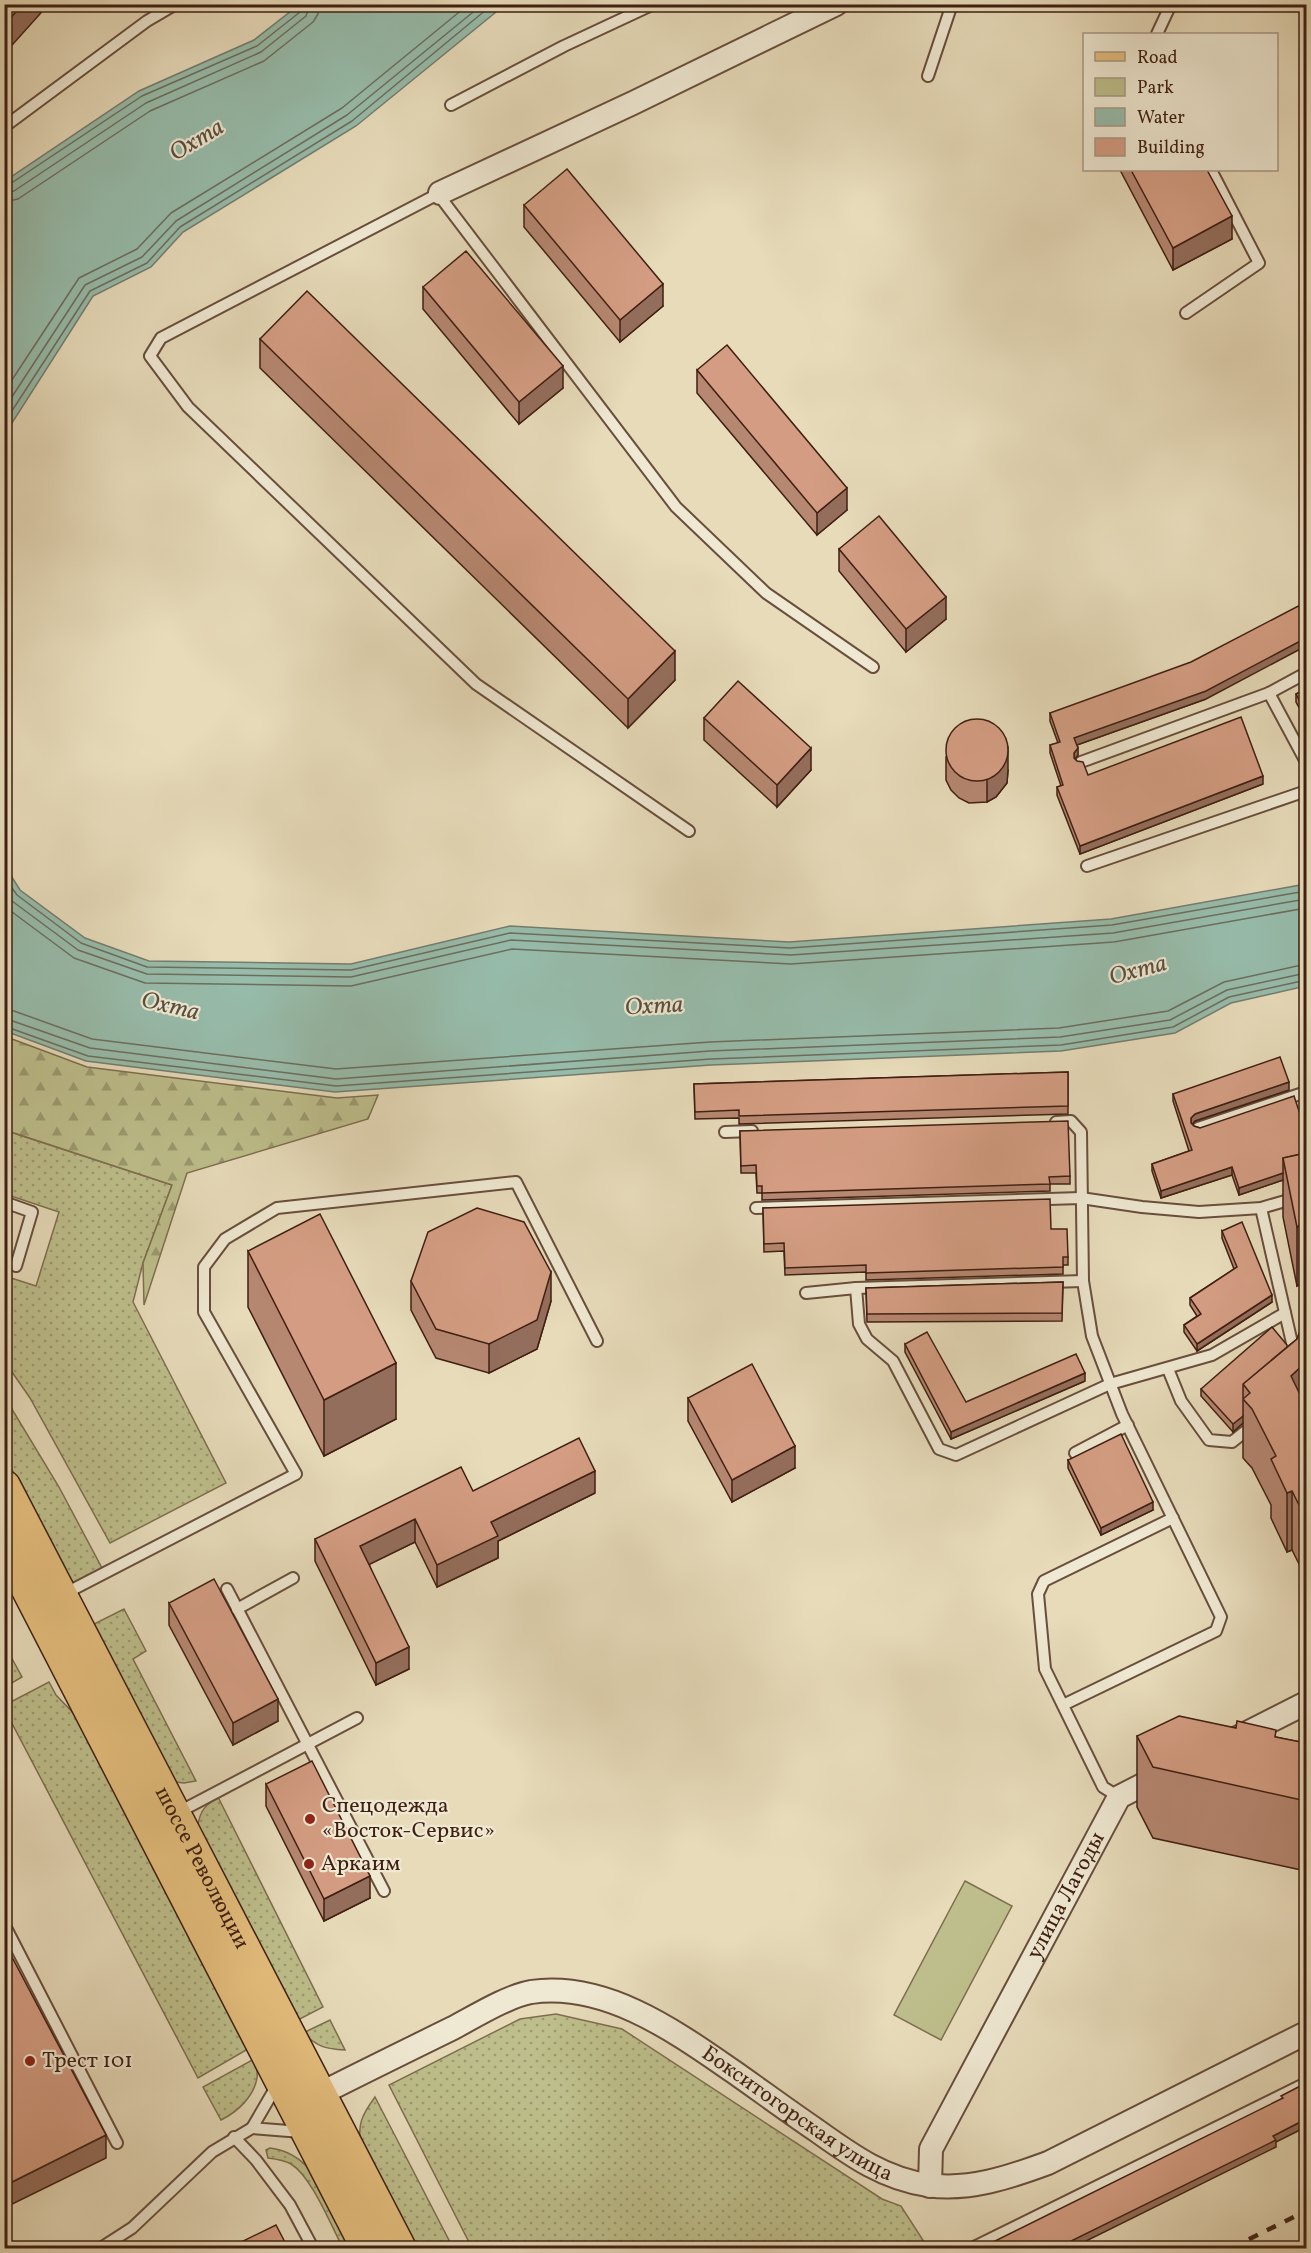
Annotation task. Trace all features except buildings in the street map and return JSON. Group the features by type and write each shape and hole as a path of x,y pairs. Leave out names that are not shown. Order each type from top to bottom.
{"main road":[{"name":"шоссе Революции","path":"4,1487 175,1814 300,2103 368,2248"},
{"name":"шоссе Революции","path":"4,1542 300,2103 399,2248"}],"street":[{"path":"440,193 644,98 836,4"},
{"path":"1215,1749 1239,1742 1306,1703"},
{"path":"1119,1797 1183,1765"},
{"name":"улица Лагоды","path":"930,2186 931,2149 1119,1797"},
{"name":"Бокситогорская улица","path":"300,2103 494,2007 530,1992 561,1991 599,1998 637,2012 682,2036 853,2156 892,2177 930,2186 966,2185 1007,2178 1048,2163 1306,2033"}],"lane":[{"path":"4,127 147,21 176,4"},
{"path":"451,105 564,46 654,4"},
{"path":"928,76 952,4"},
{"path":"1157,33 1171,4"},
{"path":"1185,313 1259,263 1212,171"},
{"path":"689,831 476,684 188,407 150,356 161,338 440,193 444,202 675,507 766,593 873,667"},
{"path":"1082,762 1269,693 1306,673"},
{"path":"1269,693 1306,762"},
{"path":"1087,866 1306,791"},
{"path":"1198,1128 1306,1092"},
{"path":"1047,1122 1071,1121 1081,1132 1083,1281 1092,1336 1128,1425 1221,1617 1216,1631 1063,1705"},
{"path":"725,1132 761,1131"},
{"path":"61,1596 296,1474 204,1312 204,1267 225,1239 277,1208 516,1182 597,1341"},
{"path":"756,1208 1081,1198 1199,1212 1261,1208 1306,1195"},
{"path":"4,1203 32,1212 16,1266"},
{"path":"1261,1208 1297,1363"},
{"path":"806,1293 856,1288 1083,1281"},
{"path":"856,1288 859,1324 867,1340 893,1361 939,1449 956,1455 1110,1384 1212,1356 1285,1313"},
{"path":"1168,1369 1181,1401 1209,1440 1232,1442 1258,1421"},
{"path":"1075,1453 1128,1425"},
{"path":"1119,1797 1103,1787 1046,1669 1038,1594 1044,1581 1173,1518"},
{"path":"237,1609 293,1578"},
{"path":"227,1589 384,1891"},
{"path":"175,1814 357,1718"},
{"path":"4,1924 117,2143"},
{"path":"972,2248 1306,2083"},
{"path":"101,2248 132,2228 212,2152 234,2137 300,2103"},
{"path":"252,2128 300,2103"},
{"path":"234,2137 256,2160 290,2205 313,2248"}],"green space":[{"path":"4,1036 87,1067 337,1098 378,1095 368,1119 187,1173 144,1305 143,1263 172,1185 5,1130"},
{"path":"4,1130 172,1185 143,1263 133,1302 226,1483 110,1543 30,1398 5,1362 5,1276 36,1286 59,1212 5,1194"},
{"path":"4,1396 59,1487 103,1570 72,1587 5,1456"},
{"path":"124,1609 146,1651 133,1659 196,1781 175,1782 92,1625"},
{"path":"4,1644 22,1677 5,1687 4,1687"},
{"path":"49,1682 56,1695 79,1719 248,2049 198,2078 5,1710 5,1705"},
{"path":"218,1797 323,2007 296,2021 198,1825 204,1808"},
{"path":"965,1881 1012,1906 941,2040 894,2015"},
{"path":"556,2014 622,2029 882,2199 901,2206 928,2248 472,2248 389,2085 520,2019"},
{"path":"330,2020 345,2050 322,2046 303,2033"},
{"path":"254,2059 257,2076 249,2098 233,2113 221,2120 203,2087"},
{"path":"375,2097 453,2248 413,2248 361,2147 362,2120"},
{"path":"270,2148 293,2155 311,2171 352,2248 343,2248 314,2190 299,2170 291,2164 268,2158 266,2150"}],"water":[{"name":"Охта","path":"300,4 500,5 496,12 356,126 183,232 151,267 93,296 5,434 5,181 139,91 254,40"},
{"name":"Охта","path":"5,866 20,890 85,938 149,961 351,964 510,926 789,942 1111,919 1306,884 1306,986 1231,1003 1175,1033 1061,1051 711,1065 335,1092 86,1061 5,1031"}],"railway":[{"path":"1231,2248 1306,2211"}],"place":[{"name":"Спецодежда «Восток-Сервис»","path":"310,1819"},
{"name":"Аркаим","path":"309,1864"},
{"name":"Трест 101","path":"30,2061"}]}
